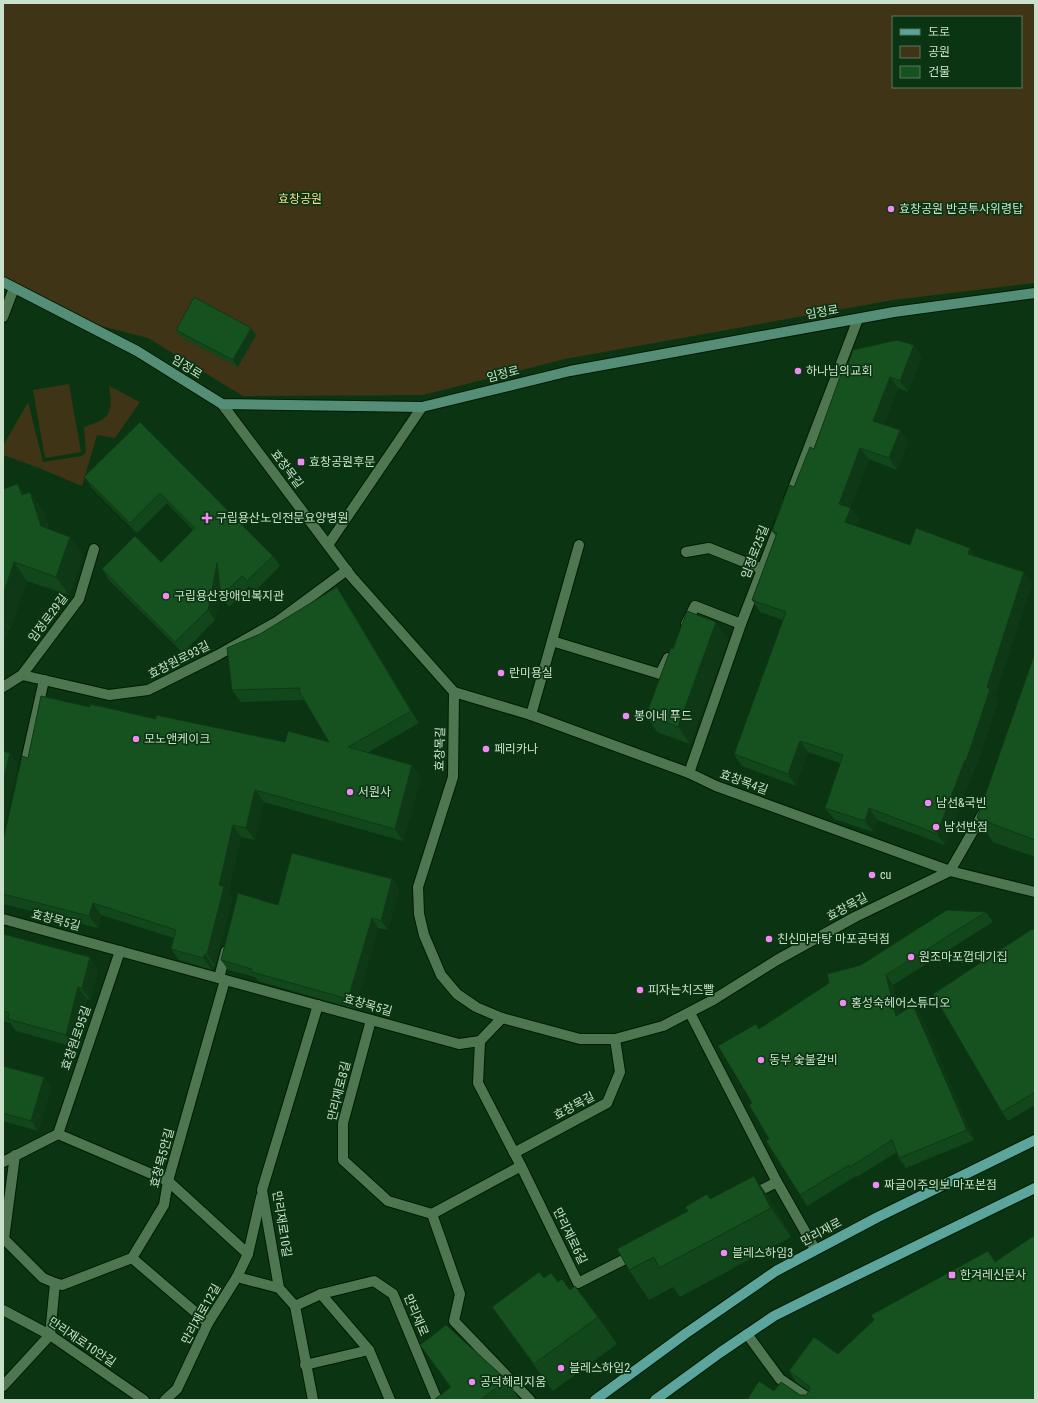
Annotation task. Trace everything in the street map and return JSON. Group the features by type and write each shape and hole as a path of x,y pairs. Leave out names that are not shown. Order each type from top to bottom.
{"main road":[{"name":"만리재로","path":"595,1400 776,1271 878,1217 1035,1140"},
{"path":"656,1400 746,1334 774,1316 1035,1188"}],"street":[{"name":"임정로","path":"3,282 137,351 222,404 422,407 570,371 894,312 1035,293"},
{"path":"3,317 14,288"},
{"name":"임정로25길","path":"689,774 741,624 858,319"},
{"name":"효창목길","path":"222,404 347,570 454,692 453,777 418,887 419,914 424,935 441,975 457,994 476,1007 502,1018 580,1039 615,1039 663,1026 713,1000 777,960 855,917 950,871"},
{"path":"328,545 422,407"},
{"path":"530,715 579,545"},
{"path":"686,552 709,548 762,569"},
{"name":"임정로29길","path":"22,675 79,599 94,549"},
{"name":"효창원로93길","path":"22,675 109,695 148,690 218,655 278,622 347,570"},
{"path":"681,633 695,606 741,624"},
{"path":"552,641 660,674 674,647"},
{"path":"3,687 22,675"},
{"path":"22,777 44,680"},
{"name":"효창목4길","path":"454,692 530,715 689,774 716,786 950,871"},
{"path":"991,799 950,871 1035,892"},
{"name":"효창목5길","path":"3,919 459,1044 480,1041"},
{"path":"222,979 228,942"},
{"name":"효창원로95길","path":"58,1134 120,951"},
{"name":"효창목5안길","path":"132,1258 164,1205 168,1181 222,979"},
{"name":"만리재로10길","path":"279,1288 262,1190 318,1005"},
{"path":"690,1013 815,1250"},
{"path":"480,1041 502,1018"},
{"name":"만리재로8길","path":"372,1020 343,1123 343,1160 388,1201 432,1214"},
{"name":"효창목길","path":"514,1153 607,1103 620,1072 615,1039"},
{"name":"만리재로6길","path":"480,1041 478,1083 521,1166 578,1283 642,1250"},
{"path":"3,1162 58,1134 168,1181 248,1254"},
{"path":"15,1155 4,1239 43,1278 62,1284 132,1258 208,1324"},
{"path":"521,1166 432,1214 460,1294 454,1321 530,1400"},
{"path":"742,1200 778,1182"},
{"path":"237,1277 248,1254 262,1190"},
{"name":"만리재로12길","path":"165,1400 177,1389 208,1324 237,1277 279,1288"},
{"name":"만리재로","path":"295,1306 321,1294 374,1281 393,1294 437,1400"},
{"path":"3,1386 50,1335 55,1283"},
{"path":"279,1288 295,1306 313,1400"},
{"path":"321,1294 369,1350 390,1400"},
{"name":"만리재로10안길","path":"3,1310 50,1335 144,1400"},
{"path":"746,1334 780,1379 811,1400"},
{"path":"306,1365 369,1350"}],"green space":[{"name":"효창공원","path":"3,3 1035,3 1035,283 893,300 565,359 423,395 243,396 148,338 86,322 3,276"},
{"path":"69,384 81,452 45,458 33,390"},
{"path":"109,386 140,402 115,438 97,435 82,486 3,455 3,446 28,402 43,462 82,456 86,452 84,427 105,418 110,409 111,403"}],"building":[{"path":"194,297 251,328 233,360 176,330"},
{"path":"897,340 914,345 900,381 890,377 873,421 900,430 889,458 860,448 839,504 851,508 845,522 910,545 916,528 970,548 968,554 1024,572 987,687 990,689 966,761 965,760 937,834 869,808 865,821 825,808 843,755 800,741 788,774 734,754 786,612 752,600 777,533 772,531 789,485 794,487 810,447 814,449 841,374 844,375 853,350"},
{"path":"140,422 273,556 247,581 242,576 221,596 217,563 208,610 175,642 102,569 135,536 161,562 195,528 160,493 130,523 84,477"},
{"path":"18,484 22,495 30,492 41,526 70,537 56,577 14,562 3,595 3,489"},
{"path":"337,587 411,711 348,747 412,765 395,829 255,790 246,828 233,825 219,885 224,887 207,954 205,954 203,958 171,949 176,930 93,903 89,916 3,894 3,841 22,756 28,758 41,696 90,707 90,704 156,719 156,715 285,742 288,731 329,742 299,691 300,688 232,690 227,648 260,634"},
{"path":"687,611 716,622 678,727 646,715 671,648 673,649"},
{"path":"1035,653 1035,840 977,818"},
{"path":"3,751 10,753 3,782"},
{"path":"292,853 392,879 381,921 372,918 348,999 252,972 252,969 221,960 238,893 278,905"},
{"path":"947,910 986,912 886,975 896,1016 913,1005 967,1130 899,1158 892,1140 850,1167 849,1165 800,1195 766,1141 769,1139 749,1105 752,1103 718,1046 756,1024 759,1029 829,983 827,974 861,965"},
{"path":"1032,929 1035,930 1035,1092 1002,1112 933,994"},
{"path":"3,934 90,957 82,988 78,987 66,1035 8,1019 9,1013 3,1011"},
{"path":"3,1066 44,1077 31,1121 3,1113"},
{"path":"754,1176 771,1208 659,1268 654,1257 629,1270 617,1249 688,1211 685,1207 707,1194 710,1199"},
{"path":"1035,1235 1035,1400 747,1400 759,1381 774,1391 781,1382 800,1395 806,1395 810,1390 809,1386 789,1371 814,1337 838,1354 874,1320 871,1315 988,1251 995,1262"},
{"path":"539,1272 544,1278 551,1273 558,1282 562,1279 570,1290 575,1286 598,1317 534,1364 492,1307"},
{"path":"446,1325 507,1380 480,1400 435,1399 451,1387 420,1345"}],"place":[{"name":"효창공원 반공투사위령탑","path":"891,209"},
{"name":"하나님의교회","path":"798,371"},
{"name":"효창공원후문","path":"301,462"},
{"name":"구립용산노인전문요양병원","path":"207,518"},
{"name":"구립용산장애인복지관","path":"166,596"},
{"name":"란미용실","path":"501,673"},
{"name":"봉이네 푸드","path":"626,716"},
{"name":"모노앤케이크","path":"136,739"},
{"name":"페리카나","path":"486,749"},
{"name":"서원사","path":"350,792"},
{"name":"남선&국빈","path":"928,803"},
{"name":"남선반점","path":"936,827"},
{"name":"cu","path":"872,875"},
{"name":"친신마라탕 마포공덕점","path":"769,939"},
{"name":"원조마포껍데기집","path":"911,957"},
{"name":"피자는치즈빨","path":"640,990"},
{"name":"홍성숙헤어스튜디오","path":"843,1003"},
{"name":"동부 숯불갈비","path":"761,1060"},
{"name":"짜글이주의보 마포본점","path":"876,1185"},
{"name":"블레스하임3","path":"724,1253"},
{"name":"한겨레신문사","path":"952,1275"},
{"name":"블레스하임2","path":"561,1368"},
{"name":"공덕헤리지움","path":"472,1382"}]}
